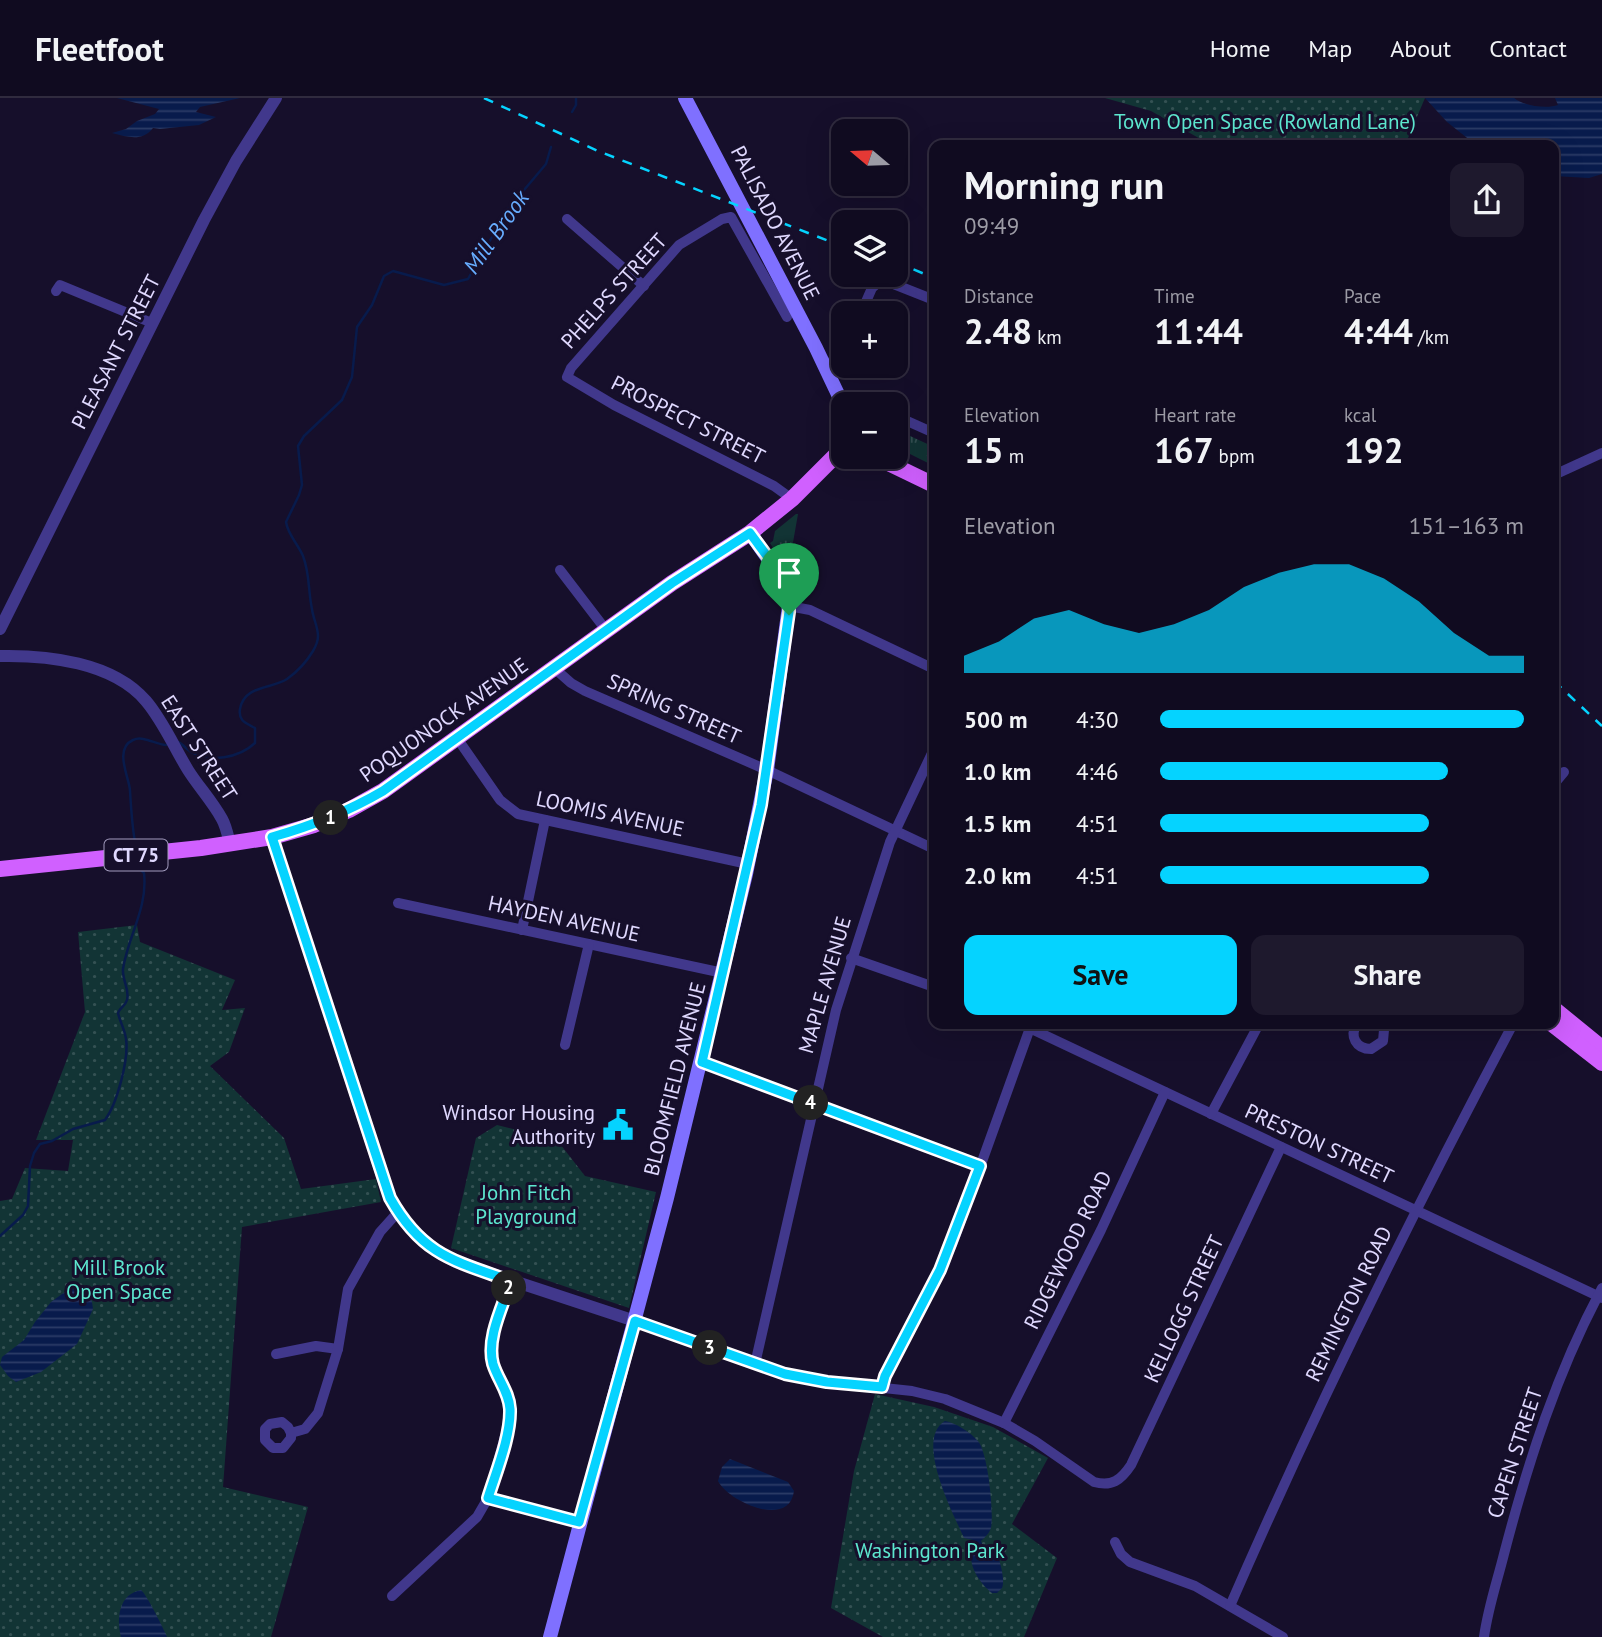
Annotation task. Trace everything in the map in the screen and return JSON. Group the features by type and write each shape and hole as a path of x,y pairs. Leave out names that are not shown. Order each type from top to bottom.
{"main road":[{"name":"PALISADO AVENUE","path":"685,98 837,392"},
{"name":"POQUONOCK AVENUE","path":"0,869 272,837 314,825 349,810 383,791 672,583 750,533 792,499 831,460"},
{"path":"901,469 929,483"},
{"name":"BLOOMFIELD AVENUE","path":"550,1637 702,1062 767,770 789,606 781,577 750,533"},
{"path":"1559,1013 1602,1048"},
{"path":"1558,1029 1602,1063"}],"street":[{"name":"PLEASANT STREET","path":"0,629 236,161 276,98"},
{"name":"PHELPS STREET","path":"567,377 571,368 678,245 722,219 731,217 787,317"},
{"path":"567,219 643,286"},
{"path":"866,301 872,288 880,281 929,298"},
{"path":"56,290 60,285 75,290 152,323"},
{"path":"826,367 831,362"},
{"name":"PROSPECT STREET","path":"567,377 614,405 774,486 792,499"},
{"path":"908,421 929,430"},
{"path":"1559,473 1602,453"},
{"path":"560,570 606,630"},
{"path":"789,606 816,612 929,667"},
{"name":"EAST STREET","path":"0,656 65,660 106,672 134,690 154,713 196,783 222,818 230,844"},
{"name":"SPRING STREET","path":"554,668 585,691 767,770 929,846"},
{"name":"LOOMIS AVENUE","path":"457,738 500,800 518,814 748,864"},
{"name":"MAPLE AVENUE","path":"755,1364 829,1031 851,958 896,830 929,761"},
{"path":"1559,778 1564,772"},
{"path":"522,930 545,820"},
{"path":"272,837 384,1182 398,1212 422,1240 456,1262 755,1364 806,1379 882,1387 946,1399 1004,1423"},
{"name":"HAYDEN AVENUE","path":"398,903 723,973"},
{"path":"565,1045 589,944"},
{"path":"851,958 929,985"},
{"path":"882,1387 885,1376 946,1258 980,1166 1024,1029"},
{"name":"PRESTON STREET","path":"1031,1029 1415,1211 1600,1294"},
{"path":"1211,1114 1256,1029"},
{"path":"1354,1029 1353,1036 1358,1045 1371,1049 1383,1041 1384,1029"},
{"name":"REMINGTON ROAD","path":"1230,1606 1270,1512 1415,1211 1510,1029"},
{"path":"702,1062 980,1166"},
{"name":"RIDGEWOOD ROAD","path":"1004,1423 1101,1230 1165,1092"},
{"name":"KELLOGG STREET","path":"1004,1423 1094,1482 1104,1485 1114,1483 1124,1476 1281,1147"},
{"path":"291,1433 304,1429 318,1413 338,1349 348,1289 380,1232 398,1212"},
{"path":"392,1596 477,1517 488,1498 510,1418 508,1395 493,1363 491,1350 511,1281"},
{"name":"CAPEN STREET","path":"1484,1637 1488,1609 1527,1468 1559,1381 1600,1294"},
{"path":"276,1354 316,1346 338,1349"},
{"path":"488,1498 579,1522"},
{"path":"1115,1542 1121,1554 1130,1562 1195,1586 1283,1637"}],"green space":[{"name":"Town Open Space (Rowland Lane)","path":"1105,98 1425,98 1407,140 1202,140 1151,111"},
{"path":"908,435 929,445 929,464 908,453"},
{"path":"796,514 789,565 806,568 802,597 797,596 788,572 770,543 775,531"},
{"name":"Mill Brook Open Space","path":"137,925 140,942 235,980 222,1010 245,1008 229,1052 210,1066 284,1138 301,1189 376,1179 381,1202 242,1227 223,1487 308,1507 271,1637 0,1637 0,1201 12,1199 25,1168 68,1171 73,1140 36,1140 85,1012 78,932"},
{"name":"John Fitch Playground","path":"497,1125 542,1136 544,1129 559,1133 561,1136 557,1140 585,1176 656,1192 629,1308 451,1248 476,1138"},
{"name":"Washington Park","path":"875,1394 934,1407 993,1427 1048,1458 1012,1524 1057,1558 1024,1637 883,1637 831,1608 854,1471"}],"water":[{"path":"117,98 240,98 200,107 196,112 216,117 199,125 153,128 144,135 134,137 112,133 126,129 155,114 159,109"},
{"path":"1425,98 1514,98 1529,105 1548,107 1558,105 1555,98 1602,98 1602,174 1589,178 1559,176 1559,140 1470,140 1447,122"},
{"path":"69,1289 83,1290 92,1302 93,1309 77,1344 41,1372 16,1382 0,1365 2,1357 24,1340 51,1302"},
{"path":"945,1421 967,1431 975,1438 985,1457 992,1520 990,1530 981,1541 983,1546 992,1544 999,1559 1003,1584 997,1593 992,1593 974,1571 971,1554 979,1547 973,1540 964,1538 939,1477 933,1443 936,1430"},
{"path":"730,1459 788,1482 794,1491 790,1502 782,1508 771,1510 758,1508 734,1497 718,1481 722,1467"},
{"path":"141,1590 167,1637 121,1637 121,1608 128,1596"}],"waterway":[{"name":"Mill Brook","path":"572,112 576,98"},
{"name":"Mill Brook","path":"178,742 191,752 215,758 233,755 248,748 255,743 255,728 240,716 243,701 253,692 291,676 311,655 316,645 318,633 305,563 286,522 302,485 298,446 304,436 342,400 352,377 357,327 372,305 384,276 393,271 444,285 468,279 508,209 546,164 551,147"},
{"name":"Mill Brook","path":"135,842 124,750 127,744 137,739 166,745"},
{"name":"Mill Brook","path":"0,1236 23,1215 28,1206 30,1166 40,1144 52,1141 73,1129 105,1120 118,1093 126,1048 118,1013 128,996 123,969 143,898 144,873 138,867"}],"railway":[{"path":"484,98 598,151 831,242"},
{"path":"908,267 929,276"},
{"path":"1559,686 1602,726"}],"place":[{"name":"Windsor Housing Authority","path":"618,1125"}],"route":[{"path":"750,533 781,577 789,600 789,615 761,805 702,1062 980,1166 952,1245 885,1376 882,1387 827,1382 785,1374 635,1321 579,1522 488,1498 510,1418 508,1395 493,1363 491,1350 511,1281 456,1262 439,1253 409,1227 390,1198 272,837 314,825 383,791 672,583 750,533"}]}
